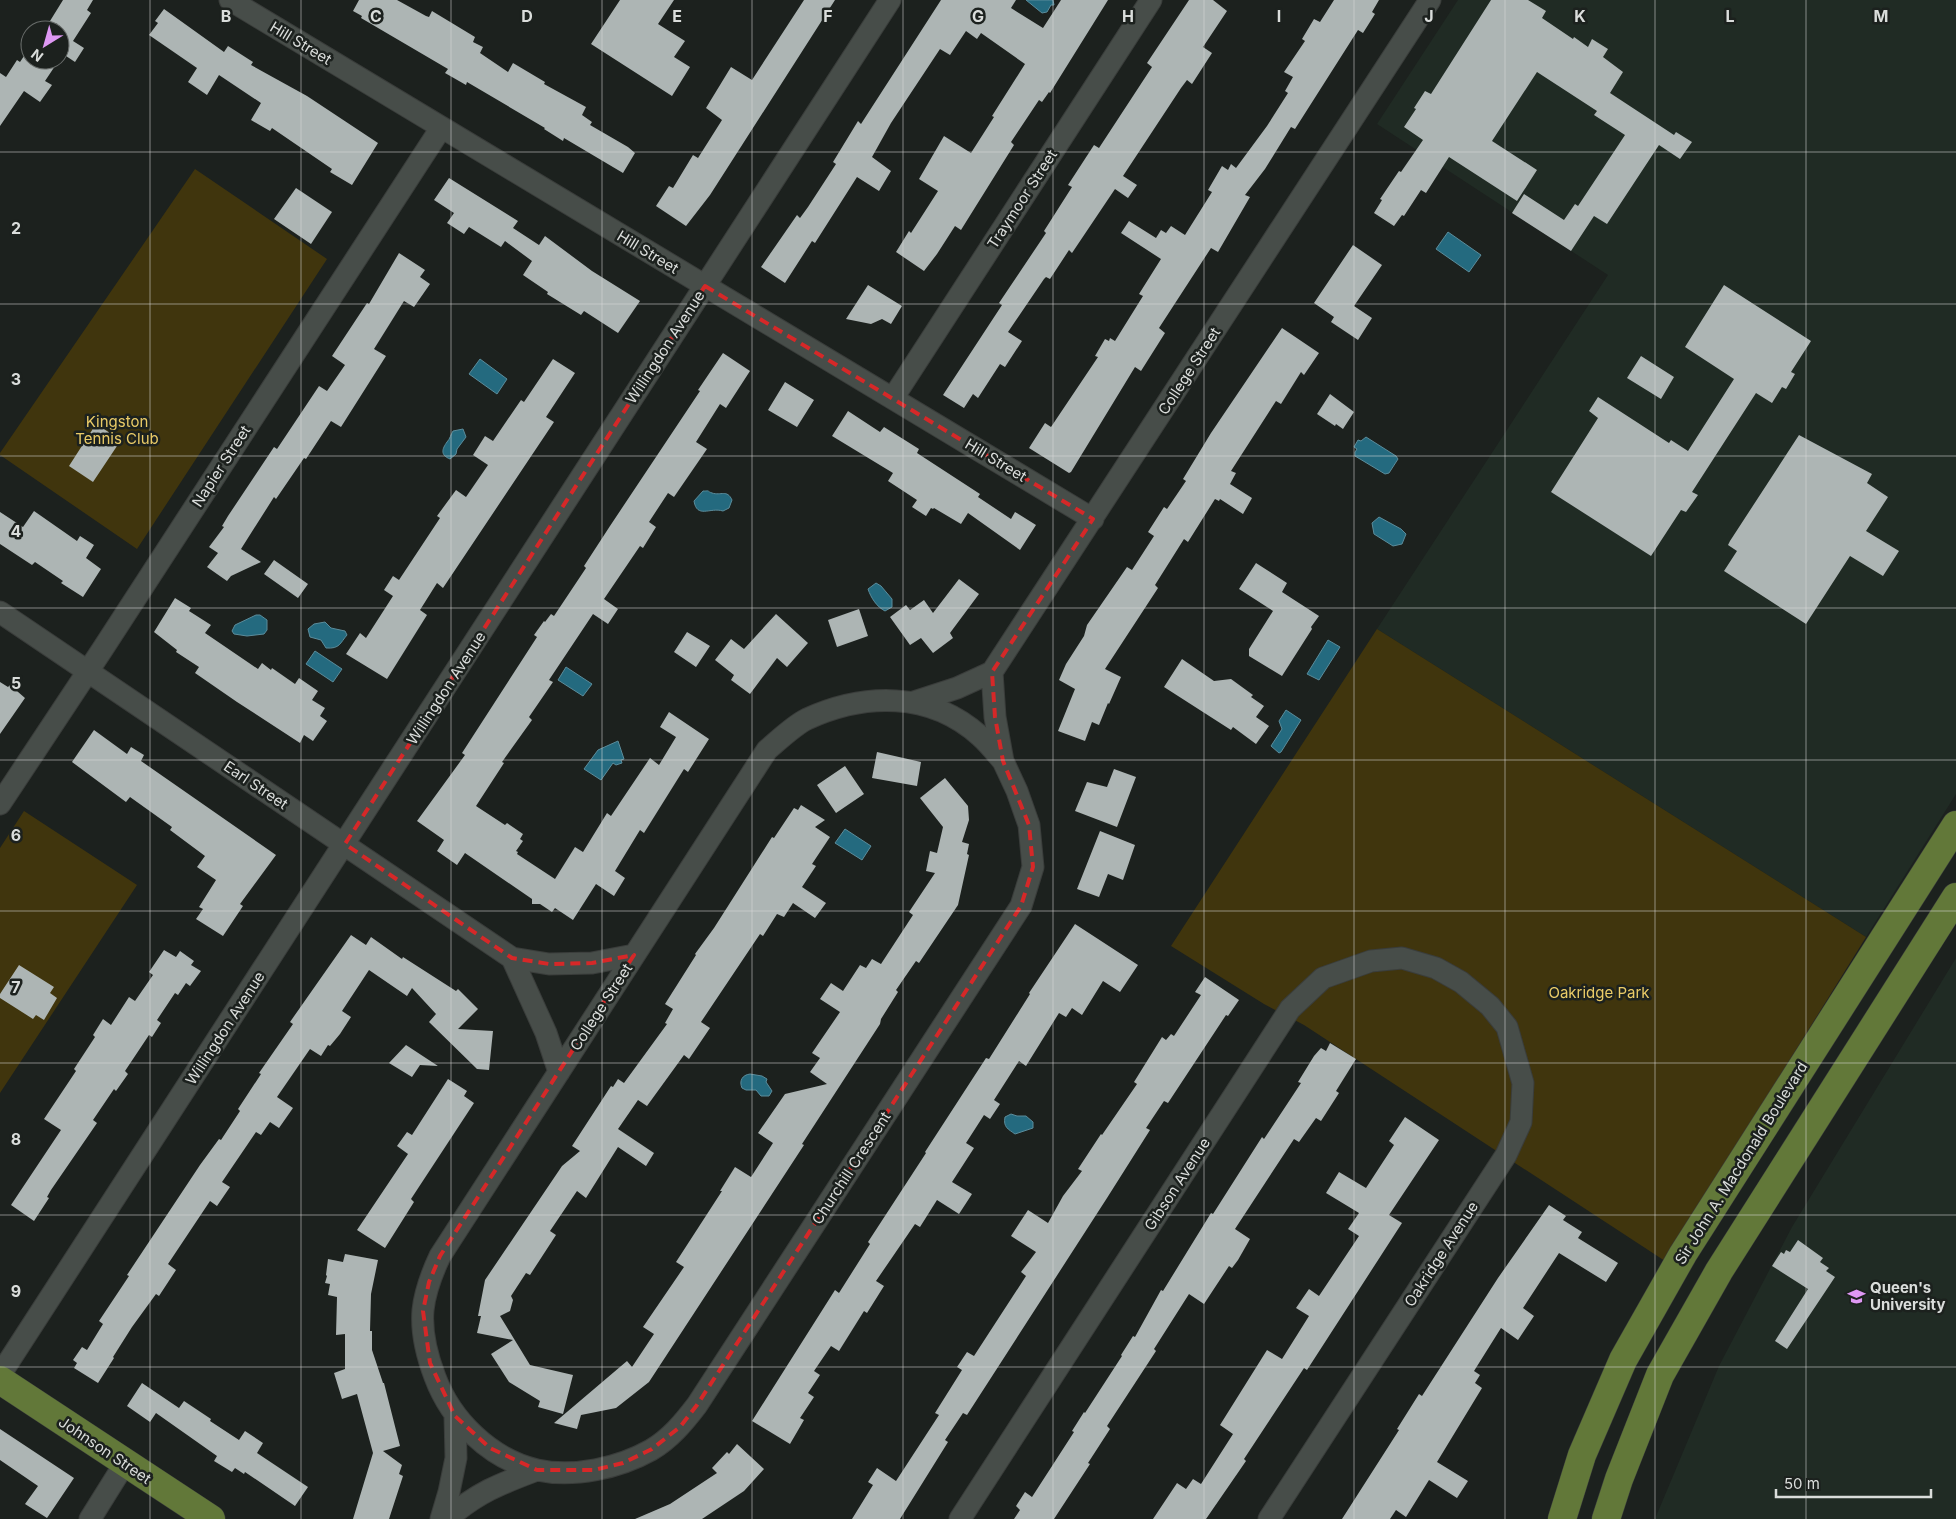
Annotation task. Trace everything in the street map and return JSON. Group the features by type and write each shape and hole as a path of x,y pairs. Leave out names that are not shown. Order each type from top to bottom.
{"main road":[{"name":"Sir John A. Macdonald Boulevard","path":"1562,1519 1582,1455 1623,1360 1683,1254 1956,824"},
{"path":"1606,1519 1619,1479 1660,1375 1719,1271 1956,897"},
{"name":"Johnson Street","path":"0,1380 211,1519"}],"street":[{"name":"Hill Street","path":"230,0 1093,519"},
{"name":"Willingdon Avenue","path":"0,1375 890,0"},
{"name":"Traymoor Street","path":"893,398 1151,0"},
{"name":"College Street","path":"914,702 956,688 992,672 1430,0"},
{"name":"Napier Street","path":"0,804 441,128"},
{"name":"Earl Street","path":"0,612 512,958 549,964 566,964 592,963 634,955"},
{"name":"Churchill Crescent","path":"490,1448 537,1470 585,1471 623,1463 652,1449 680,1427 697,1405 1021,906 1032,868 1029,825 1017,791 1003,761 995,717 992,672"},
{"name":"College Street","path":"490,1448 471,1433 455,1416 440,1391 430,1364 424,1336 423,1311 429,1282 440,1256 634,955 767,750 805,720 852,703 885,700 914,702 942,711 959,721"},
{"name":"Churchill Crescent","path":"959,721 979,735 1003,761"},
{"path":"512,958 546,1033 559,1072"},
{"name":"Gibson Avenue","path":"960,1519 1290,1009 1323,978 1371,961 1402,958 1436,968 1461,982"},
{"name":"Oakridge Avenue","path":"1269,1519 1506,1154 1521,1122 1523,1083 1507,1027 1490,1006 1461,982"},
{"name":"College Street","path":"441,1519 456,1458 455,1416"},
{"path":"90,1519 125,1464"},
{"name":"Churchill Crescent","path":"447,1519 465,1503 493,1486 537,1470"}],"highlighted area":[{"path":"705,286 1093,519 992,672 995,717 1003,761 1029,825 1033,867 1021,906 697,1405 680,1427 652,1449 623,1463 594,1470 537,1470 490,1448 455,1416 430,1363 423,1311 429,1282 440,1256 634,955 592,963 549,964 512,958 345,844"}],"shaded area":[{"path":"1458,0 1956,0 1956,794 1866,937 1377,629 1608,275 1377,124"},
{"name":"Queen's University","path":"1956,958 1956,1519 1655,1519 1719,1366 1792,1227"}],"green space":[{"name":"Kingston Tennis Club","path":"195,169 327,259 137,549 0,455 0,453"},
{"name":"Oakridge Park","path":"1377,629 1866,937 1665,1261 1304,1025 1264,1004 1171,946"},
{"path":"24,811 137,885 0,1093 0,848"}],"water":[{"path":"1026,0 1053,0 1054,5 1051,5 1047,12 1042,13"},
{"path":"1448,232 1481,255 1469,272 1436,249"},
{"path":"480,359 507,379 497,394 469,374"},
{"path":"463,429 466,437 457,449 456,454 450,459 443,454 443,449 453,431"},
{"path":"1366,437 1398,459 1389,473 1385,474 1355,456 1357,449 1354,447 1358,440 1361,441"},
{"path":"703,491 728,495 732,500 729,508 723,511 698,510 694,501"},
{"path":"1379,517 1401,529 1406,534 1402,544 1393,546 1374,534 1372,523"},
{"path":"876,583 892,599 892,607 885,611 875,602 868,589"},
{"path":"260,615 267,620 267,630 264,634 247,636 234,634 232,631 235,625"},
{"path":"325,622 331,628 345,631 347,635 337,646 326,648 321,640 310,637 308,629 314,624"},
{"path":"1328,640 1340,647 1319,680 1307,674"},
{"path":"315,651 342,669 333,682 306,664"},
{"path":"566,667 592,684 583,696 558,680"},
{"path":"1286,710 1301,720 1279,753 1271,746 1282,729 1279,721"},
{"path":"618,741 624,759 621,760 622,763 616,765 613,763 601,780 584,769 598,750"},
{"path":"845,829 871,846 862,860 835,843"},
{"path":"750,1074 767,1079 766,1082 772,1091 769,1096 761,1096 756,1090 742,1088 742,1079"},
{"path":"1011,1114 1026,1116 1033,1122 1033,1128 1015,1134 1005,1123 1005,1117"}],"building":[{"path":"63,0 93,0 87,10 91,13 73,41 84,48 75,62 70,59 70,20 51,20"},
{"path":"359,0 397,0 429,17 432,11 475,37 473,42 483,47 480,53 508,72 513,63 545,82 544,84 586,107 582,115 592,122 590,125 635,153 623,173 564,138 563,141 545,128 467,82 466,85 445,73 448,69 361,18 362,16 353,11"},
{"path":"620,0 674,0 658,24 685,41 674,57 690,67 672,96 591,44"},
{"path":"804,0 835,0 710,195 686,226 656,206 669,186 673,188 693,155 698,158 722,120 706,108 731,67 752,80"},
{"path":"941,0 1016,0 1011,8 1043,28 1061,0 1108,0 1050,93 1042,102 1039,100 1011,142 1014,145 961,230 955,226 924,271 896,252 909,231 911,233 938,191 919,179 944,136 971,153 1025,64 981,33 977,39 966,31 950,55 940,49 891,123 872,157 891,171 879,191 857,177 815,243 812,241 785,283 761,267 797,215 800,218 808,207 836,164 833,162 858,121 861,124"},
{"path":"1189,0 1213,0 1227,11 1203,47 1212,53 1192,84 1187,80 1181,88 1123,176 1137,185 1128,198 1115,189 1072,253 1069,250 1050,279 1046,277 1044,279 1008,332 1022,341 1005,367 1000,364 978,398 973,394 964,408 943,395 1002,305 999,303 1046,233 1044,231 1072,187 1068,185 1094,145 1099,148 1152,67 1147,63"},
{"path":"1334,0 1379,0 1372,12 1375,14 1363,33 1358,30 1295,129 1291,127 1265,169 1245,195 1250,197 1218,252 1211,248 1159,328 1165,333 1141,371 1135,367 1069,473 1029,448 1045,423 1051,427 1098,357 1095,356 1105,339 1109,341 1110,338 1115,341 1143,296 1139,294 1161,259 1121,233 1129,221 1156,238 1161,230 1166,233 1171,226 1185,235 1212,192 1208,190 1222,166 1228,170 1231,164 1236,168 1267,126 1288,93 1285,91 1293,77 1284,72 1305,41 1302,39 1314,19 1320,22"},
{"path":"1491,0 1528,0 1546,11 1542,18 1573,39 1574,37 1588,47 1592,39 1608,49 1603,57 1623,72 1610,93 1674,135 1676,132 1692,142 1680,159 1659,145 1607,224 1594,216 1571,251 1512,213 1524,194 1564,220 1575,204 1578,206 1625,135 1594,115 1597,111 1537,72 1492,141 1537,170 1517,201 1449,157 1426,193 1421,190 1404,216 1402,215 1394,226 1374,213 1382,200 1380,199 1423,140 1404,127 1416,109 1414,108 1425,91 1431,94"},
{"path":"164,9 224,52 228,46 253,62 251,65 307,96 378,143 352,185 330,172 332,169 272,128 270,131 251,120 261,103 219,75 207,95 188,82 197,68 149,35 158,23 155,21"},
{"path":"17,60 20,62 20,70 52,70 45,81 52,85 40,102 24,91 0,126 0,73 6,77"},
{"path":"449,178 518,221 513,228 539,245 545,236 592,271 640,301 618,333 584,311 581,315 547,294 548,292 523,275 532,261 505,241 501,247 469,227 464,234 447,223 454,213 434,200"},
{"path":"296,188 332,212 311,244 274,219"},
{"path":"1353,245 1382,265 1354,306 1372,318 1358,340 1331,322 1334,317 1314,303"},
{"path":"399,253 425,270 420,277 430,284 414,307 404,301 374,349 386,356 341,427 331,421 276,499 274,497 241,549 261,562 231,576 227,581 207,567 218,553 209,547 224,527 222,526 228,516 274,447 277,449 319,386 327,391 345,365 332,356 367,303 369,304"},
{"path":"868,285 902,306 891,324 882,319 871,324 846,319"},
{"path":"1724,285 1811,341 1791,372 1795,374 1786,389 1782,387 1772,403 1756,393 1692,492 1698,495 1686,512 1681,510 1651,556 1551,492 1598,418 1589,411 1598,397 1669,443 1671,440 1688,451 1734,379 1685,347"},
{"path":"1282,328 1319,353 1304,375 1301,372 1281,404 1276,401 1231,471 1236,473 1230,484 1252,498 1243,514 1220,499 1219,501 1215,499 1188,542 1184,539 1155,585 1158,588 1105,669 1121,677 1099,725 1092,722 1085,741 1058,731 1075,689 1059,680 1066,664 1084,636 1087,625 1127,567 1132,570 1154,536 1148,532 1164,507 1167,509 1186,481 1183,479 1211,433"},
{"path":"723,353 750,371 726,408 720,404 696,442 707,449 674,497 668,493 649,522 656,527 643,548 640,546 604,599 618,609 608,624 593,614 549,680 553,682 529,717 532,720 502,762 504,763 476,806 523,834 520,839 523,841 516,851 518,852 517,854 555,879 575,847 583,852 607,813 611,816 650,758 659,765 676,737 660,727 669,712 709,739 688,772 684,769 644,833 640,830 615,871 625,878 614,896 596,884 573,920 555,908 552,912 540,904 532,904 532,899 465,853 457,865 437,851 444,840 417,821 465,755 462,753 537,637 534,635 551,614 554,616 586,568 584,566 700,391 698,390"},
{"path":"1641,356 1674,377 1661,399 1627,378"},
{"path":"553,359 575,373 546,417 554,422 443,588 437,583 420,610 427,615 387,679 346,654 360,633 366,638 393,596 384,590 393,576 399,580 440,518 437,516 456,490 466,497 488,465 473,455 485,436 493,441 521,400 524,402"},
{"path":"785,382 814,400 797,427 768,410"},
{"path":"1330,394 1354,412 1343,429 1317,414"},
{"path":"848,411 880,432 884,427 919,449 917,453 980,494 978,497 1011,519 1015,512 1036,525 1020,550 968,513 961,524 934,508 931,508 926,516 912,507 917,500 888,481 893,473 832,436"},
{"path":"96,424 121,440 93,482 69,466"},
{"path":"1799,435 1872,474 1867,483 1888,497 1866,531 1899,551 1883,576 1850,556 1806,624 1724,571 1737,551 1728,545 1730,541"},
{"path":"34,511 77,541 80,536 94,545 86,558 101,569 83,597 61,583 63,581 35,562 32,565 0,544 0,512 23,527"},
{"path":"274,560 308,584 298,598 264,574"},
{"path":"1256,563 1287,583 1282,592 1319,616 1282,676 1249,656 1249,649 1273,611 1239,589"},
{"path":"959,579 979,594 950,633 953,638 933,653 921,638 910,645 890,617 906,605 910,610 924,600 933,613"},
{"path":"175,598 191,608 189,611 211,625 205,633 258,669 262,663 295,684 299,678 318,691 312,700 325,708 320,716 327,721 313,741 304,735 300,743 237,702 195,673 199,667 176,652 177,650 154,632"},
{"path":"859,609 868,636 837,647 828,620"},
{"path":"776,614 808,643 787,667 777,658 750,694 731,680 734,675 715,660 731,639 744,649"},
{"path":"687,632 710,646 696,667 674,652"},
{"path":"1182,659 1214,681 1231,679 1253,695 1251,697 1264,706 1256,717 1269,726 1256,744 1233,727 1231,730 1164,687"},
{"path":"0,682 8,687 10,685 25,698 0,734"},
{"path":"94,730 127,754 131,747 144,755 141,761 276,855 240,904 243,906 223,936 196,919 203,909 199,907 216,880 197,867 205,856 170,830 172,827 130,797 126,802 72,762"},
{"path":"877,752 921,762 917,786 872,778"},
{"path":"845,766 864,794 836,813 817,785"},
{"path":"1114,769 1136,777 1117,827 1075,811 1087,782 1107,787"},
{"path":"945,778 968,806 969,820 962,842 969,844 967,854 969,855 958,905 919,963 916,961 896,990 898,992 881,1019 880,1024 802,1144 804,1145 649,1382 616,1408 581,1415 577,1429 554,1423 627,1361 632,1367 654,1334 643,1327 684,1267 676,1262 722,1191 720,1191 735,1167 751,1177 773,1143 758,1133 785,1094 827,1084 810,1072 820,1058 812,1053 840,1012 820,999 831,983 843,991 860,965 866,968 872,959 881,964 913,915 909,912 935,873 926,871 930,851 937,853 943,827 920,798"},
{"path":"801,805 825,820 815,827 830,837 812,864 816,866 802,887 826,903 815,918 793,903 784,917 777,914 763,936 760,934 701,1022 710,1028 689,1059 684,1055 647,1106 638,1100 618,1129 654,1153 646,1166 618,1147 586,1198 577,1191 550,1231 556,1235 530,1275 526,1273 511,1296 513,1300 510,1311 500,1316 530,1365 573,1375 563,1414 538,1407 540,1401 509,1382 491,1354 513,1340 477,1333 481,1316 478,1316 485,1280 562,1166 580,1151 572,1146 611,1086 613,1087 618,1079 624,1083 667,1024 665,1023 673,1009 665,1004 695,954 714,928 772,837 774,838 794,808 798,810"},
{"path":"1100,831 1135,845 1123,880 1108,874 1099,897 1077,889"},
{"path":"1075,924 1138,965 1120,992 1103,981 1082,1015 1072,1008 1066,1017 1059,1013 1026,1066 1019,1061 994,1100 1000,1104 990,1119 984,1115 966,1143 974,1148 952,1182 972,1194 959,1214 937,1200 920,1227 915,1224 876,1281 884,1286 867,1313 864,1311 839,1351 831,1346 814,1371 820,1375 808,1393 814,1397 800,1418 804,1420 790,1444 752,1421 835,1290 839,1293 870,1244 868,1242 925,1152 986,1058 989,1059 1029,993"},
{"path":"351,935 366,945 371,937 402,959 403,957 456,991 458,989 478,1009 458,1029 493,1031 489,1070 477,1069 429,1022 436,1014 412,988 407,996 369,970 342,1011 351,1017 340,1034 330,1046 328,1045 321,1056 310,1049 277,1097 293,1108 279,1128 270,1122 261,1135 256,1132 222,1182 230,1187 217,1206 210,1201 168,1264 176,1270 159,1296 156,1294 132,1327 98,1383 74,1368 77,1363 73,1360 82,1347 87,1350 103,1324 99,1321 129,1276 127,1275 200,1165 219,1139 221,1140 240,1111 238,1109 261,1074 259,1073 293,1024 290,1022"},
{"path":"164,950 176,957 180,951 194,961 191,965 201,971 190,986 186,983 178,995 175,993 157,1020 161,1023 152,1037 149,1035 125,1071 128,1074 116,1091 114,1089 93,1120 97,1123 51,1190 47,1197 49,1198 34,1221 11,1205 61,1130 44,1119 76,1071 74,1069 95,1037 93,1035 103,1019 111,1025 129,997 135,1001 153,975 149,972"},
{"path":"19,965 54,987 50,993 57,998 44,1020 36,1015 33,1019 0,998 0,994"},
{"path":"1205,977 1239,1000 1228,1016 1226,1015 1168,1103 1164,1101 1146,1128 1150,1130 967,1415 963,1413 945,1440 948,1442 900,1519 852,1519 873,1485 868,1482 877,1468 896,1481 939,1415 935,1413 962,1370 957,1367 967,1352 974,1356 1026,1276 1021,1272 1036,1252 1011,1236 1028,1210 1048,1223 1063,1196 1082,1171 1078,1169 1137,1084 1134,1082 1162,1037 1166,1040 1171,1034 1174,1036 1201,995 1195,992"},
{"path":"1330,1043 1356,1059 1336,1091 1339,1093 1321,1121 1316,1118 1299,1142 1294,1139 1235,1229 1250,1239 1238,1260 1232,1268 1229,1266 1204,1304 1189,1294 1154,1349 1156,1351 1107,1426 1110,1429 1088,1463 1090,1464 1054,1519 1014,1519 1020,1510 1016,1506 1025,1492 1032,1497 1074,1432 1072,1431 1084,1412 1122,1356 1133,1336 1135,1337 1161,1290 1163,1291 1211,1213 1213,1214 1262,1137 1264,1139 1301,1083 1298,1082 1314,1056 1321,1048 1326,1051"},
{"path":"406,1045 438,1066 420,1065 412,1077 389,1063"},
{"path":"448,1079 467,1091 464,1096 474,1103 411,1199 414,1202 385,1248 357,1230 408,1154 397,1146 407,1132 412,1135"},
{"path":"1405,1117 1439,1140 1389,1215 1402,1223 1307,1370 1304,1368 1244,1459 1246,1461 1206,1519 1153,1519 1177,1483 1186,1489 1193,1479 1201,1484 1233,1434 1220,1425 1267,1350 1282,1359 1309,1316 1296,1308 1309,1289 1319,1296 1359,1236 1348,1229 1359,1213 1326,1193 1339,1172 1366,1188 1394,1145 1389,1141"},
{"path":"1549,1205 1566,1216 1563,1220 1582,1232 1578,1238 1618,1263 1606,1282 1559,1253 1523,1308 1534,1316 1518,1340 1501,1328 1474,1371 1480,1375 1475,1383 1482,1388 1437,1462 1468,1481 1457,1498 1429,1480 1406,1517 1396,1510 1390,1519 1342,1519 1399,1430 1397,1429 1419,1394 1422,1396 1498,1278"},
{"path":"1798,1240 1823,1258 1820,1262 1829,1268 1826,1271 1835,1277 1787,1349 1775,1341 1808,1289 1772,1266 1781,1252 1784,1254 1786,1250 1790,1252"},
{"path":"345,1254 378,1260 371,1294 370,1331 372,1331 372,1350 384,1383 400,1446 383,1451 402,1465 399,1474 403,1476 389,1519 353,1519 373,1453 357,1394 342,1399 334,1373 345,1369 345,1334 336,1335 337,1297 328,1295 330,1284 325,1283 328,1259 343,1262"},
{"path":"142,1383 179,1408 184,1401 239,1440 245,1431 263,1443 257,1453 308,1487 295,1506 245,1472 244,1474 235,1468 232,1472 214,1461 217,1456 156,1413 150,1422 127,1406"},
{"path":"0,1429 74,1478 47,1518 25,1504 38,1486 0,1460"},
{"path":"737,1444 764,1469 744,1491 702,1519 635,1519 670,1504 717,1473 712,1468 727,1452 729,1454"}],"place":[{"name":"Queen's University","path":"1856,1296"}]}
